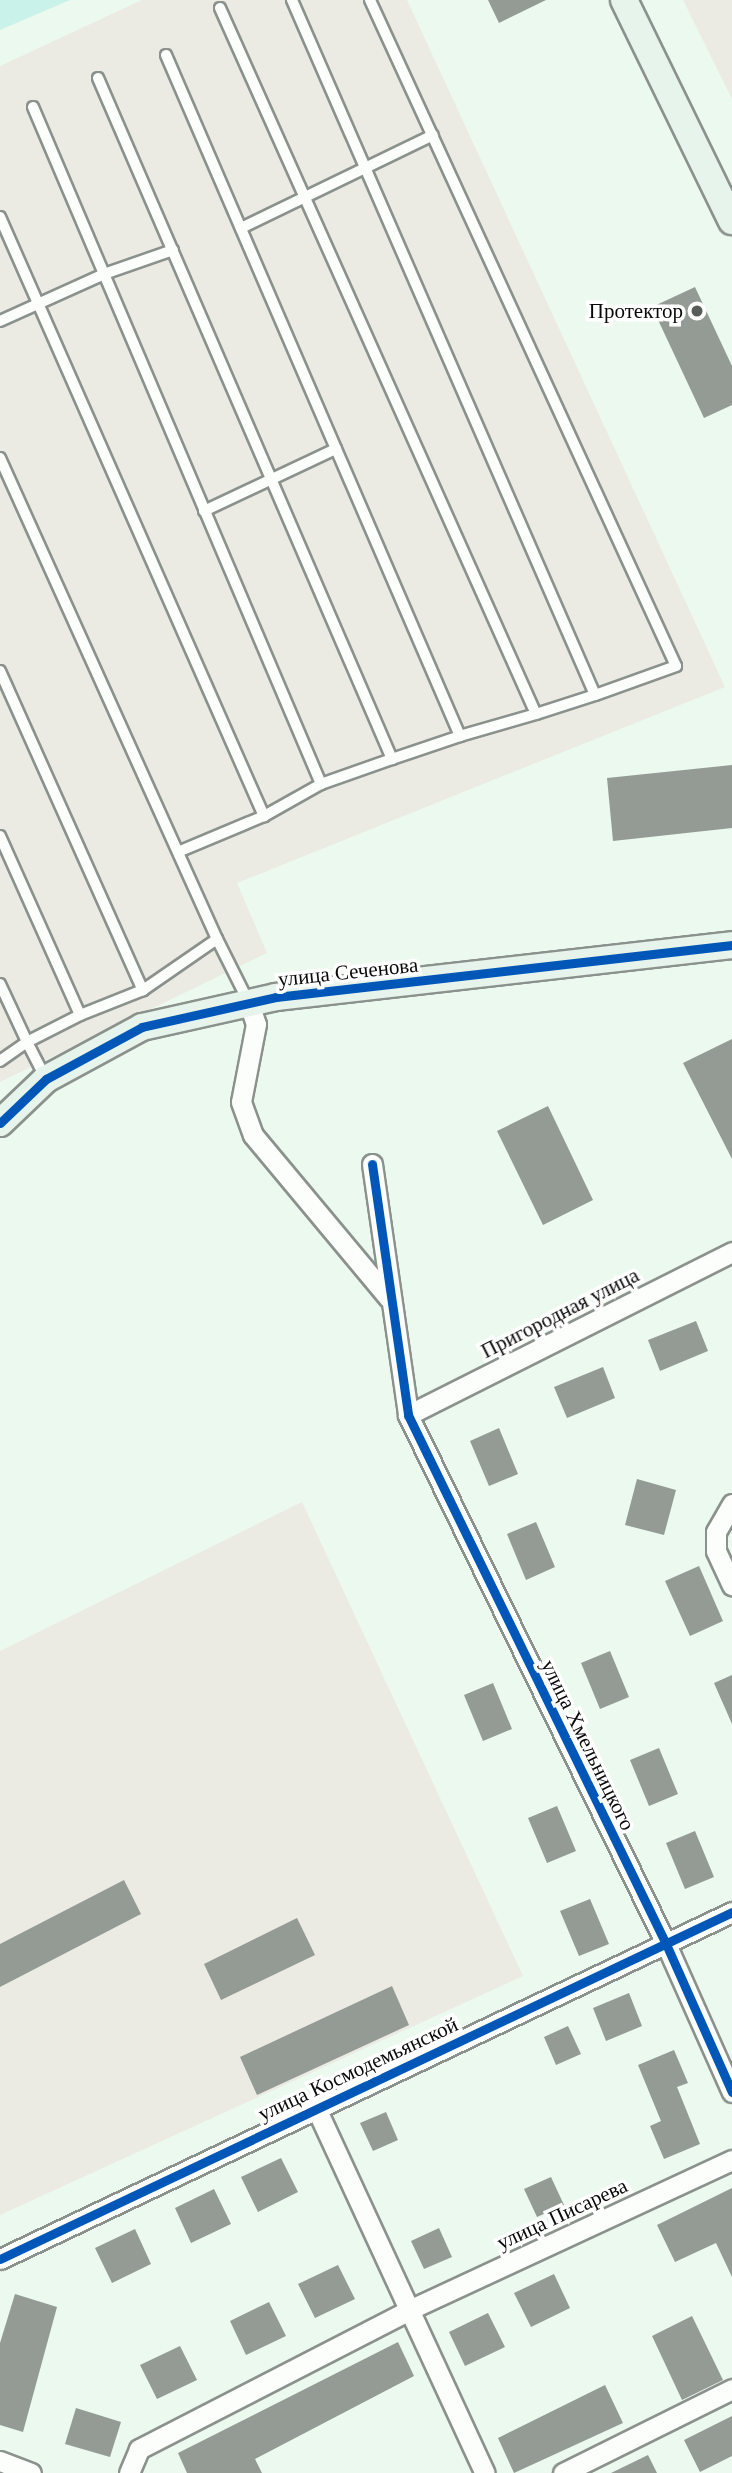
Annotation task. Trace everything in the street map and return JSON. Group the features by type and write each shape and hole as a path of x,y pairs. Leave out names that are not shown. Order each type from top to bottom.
{"street":[{"path":"624,0 732,222"},
{"name":"улица Сеченова","path":"0,1123 46,1079 142,1027 249,1003 732,945"},
{"path":"249,1003 256,1024 241,1102 253,1135 393,1305"},
{"name":"улица Хмельницкого","path":"372,1164 408,1415 666,1944 732,2092"},
{"name":"Пригородная улица","path":"408,1415 732,1251"},
{"path":"732,1504 716,1532 716,1551 732,1586"},
{"name":"улица Космодемьянской","path":"0,2259 732,1912"},
{"path":"316,2108 485,2473"},
{"name":"улица Писарева","path":"129,2473 139,2449 411,2309 732,2160"},
{"path":"563,2473 732,2389"},
{"path":"0,2461 31,2473"}],"lane":[{"path":"292,0 595,695"},
{"path":"177,852 264,816 321,784 676,666 370,0"},
{"path":"220,8 536,714"},
{"path":"166,55 460,736"},
{"path":"98,78 392,759"},
{"path":"33,107 321,784"},
{"path":"241,228 433,135"},
{"path":"0,217 264,816"},
{"path":"0,321 104,274 173,250"},
{"path":"204,511 336,449"},
{"path":"0,458 177,852 249,1003"},
{"path":"0,671 143,990"},
{"path":"0,836 80,1015"},
{"path":"0,1062 27,1042 80,1015 143,990 217,939"},
{"path":"0,984 46,1079"}],"shaded area":[{"path":"0,0 70,0 0,30"},
{"path":"142,0 407,0 725,687 237,883 267,953 0,1082 0,66"},
{"path":"683,0 732,0 732,99"},
{"path":"302,1502 523,1976 0,2215 0,1651"}],"building":[{"path":"488,0 546,0 499,23"},
{"path":"695,287 732,366 732,405 704,418 652,307"},
{"path":"732,765 732,828 613,841 607,778"},
{"path":"732,1039 732,1159 683,1063"},
{"path":"548,1106 593,1200 543,1225 497,1131"},
{"path":"696,1321 708,1351 660,1371 648,1340"},
{"path":"603,1367 615,1398 567,1418 554,1387"},
{"path":"499,1428 518,1474 489,1486 470,1441"},
{"path":"637,1479 676,1490 664,1535 625,1525"},
{"path":"536,1522 555,1567 526,1580 507,1534"},
{"path":"699,1566 723,1621 690,1636 665,1581"},
{"path":"610,1651 629,1697 600,1709 581,1663"},
{"path":"732,1675 732,1724 714,1683"},
{"path":"493,1683 512,1729 483,1741 464,1695"},
{"path":"659,1748 678,1794 649,1806 630,1760"},
{"path":"557,1806 576,1851 547,1863 528,1818"},
{"path":"695,1831 714,1877 685,1889 666,1843"},
{"path":"124,1880 141,1914 0,1987 0,1944"},
{"path":"590,1899 609,1944 579,1956 560,1911"},
{"path":"297,1918 315,1955 221,2000 204,1964"},
{"path":"392,1986 409,2025 257,2095 240,2057"},
{"path":"629,1993 642,2026 606,2041 593,2008"},
{"path":"568,2026 581,2054 556,2065 544,2037"},
{"path":"674,2050 688,2083 677,2087 700,2144 664,2159 650,2126 661,2121 638,2065"},
{"path":"386,2112 398,2140 373,2151 360,2123"},
{"path":"281,2158 298,2192 258,2212 241,2177"},
{"path":"551,2177 564,2205 537,2217 524,2189"},
{"path":"732,2188 732,2277 716,2243 675,2262 657,2225"},
{"path":"214,2189 231,2224 191,2243 175,2208"},
{"path":"439,2228 452,2257 424,2269 411,2241"},
{"path":"135,2229 151,2264 112,2283 95,2248"},
{"path":"338,2265 355,2299 315,2318 298,2284"},
{"path":"554,2274 570,2308 531,2327 514,2293"},
{"path":"15,2294 57,2307 23,2432 0,2425 0,2343"},
{"path":"269,2302 286,2336 246,2355 230,2321"},
{"path":"488,2313 505,2347 465,2366 449,2332"},
{"path":"692,2316 723,2380 682,2400 652,2336"},
{"path":"398,2342 414,2376 255,2459 262,2473 187,2473 178,2453"},
{"path":"180,2346 197,2380 157,2399 140,2365"},
{"path":"605,2385 623,2423 514,2473 498,2438"},
{"path":"76,2408 121,2422 110,2457 65,2444"},
{"path":"732,2416 732,2456 700,2472 684,2440"},
{"path":"648,2455 657,2473 611,2473"}],"cycle path":[{"path":"0,1123 46,1079 142,1027 276,997 732,945"},
{"path":"372,1164 408,1415 666,1944 732,2092"},
{"path":"0,2259 732,1912"}],"place":[{"name":"Протектор","path":"697,311"}]}
